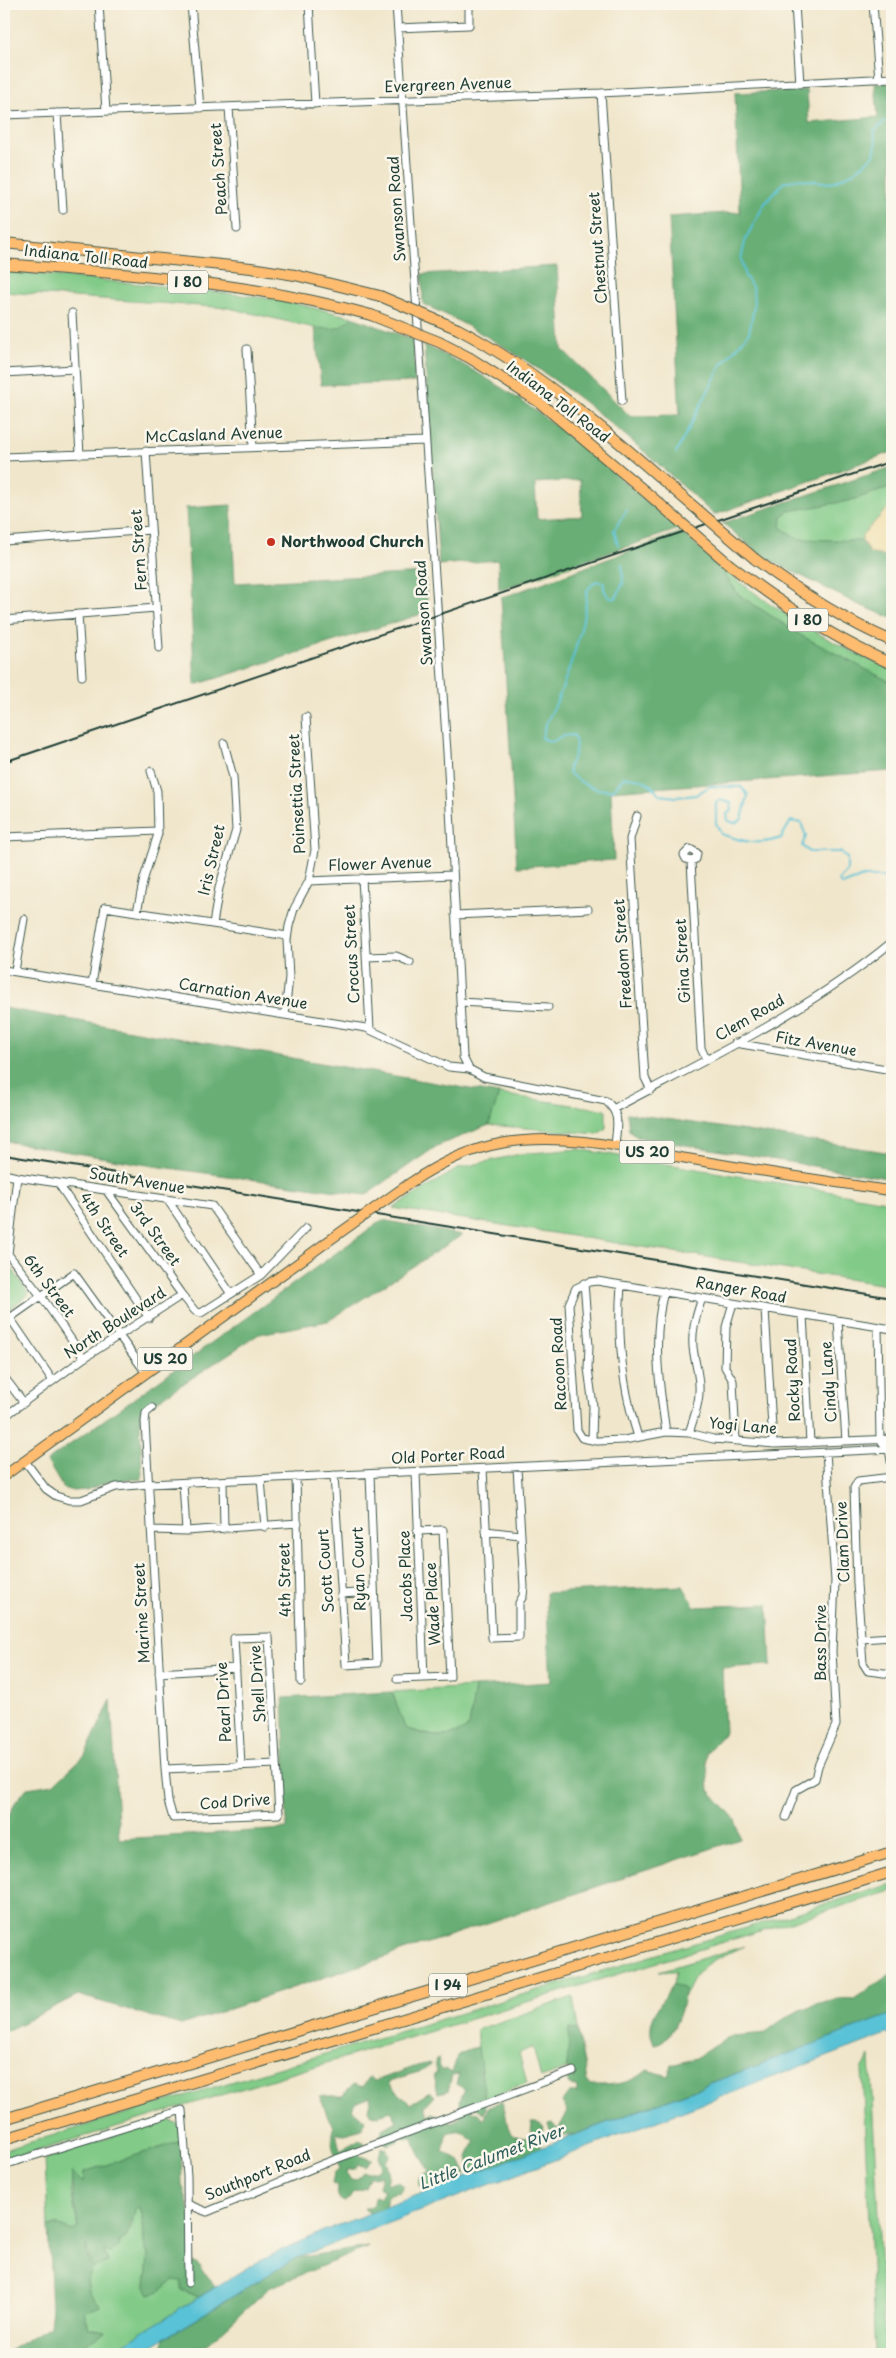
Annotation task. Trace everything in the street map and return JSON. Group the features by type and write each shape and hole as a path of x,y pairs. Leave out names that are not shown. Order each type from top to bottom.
{"highway":[{"name":"Indiana Toll Road","path":"4,243 251,268 295,275 380,296 458,328 547,383 755,559 805,595 857,625 892,641"},
{"name":"Indiana Toll Road","path":"4,264 249,288 325,302 371,315 439,342 470,358 539,402 730,565 799,616 892,664"},
{"name":"I 94","path":"4,2119 892,1852"},
{"name":"I 94","path":"4,2139 892,1872"}],"main road":[{"name":"US 20","path":"4,1476 410,1183 458,1156 503,1143 554,1139 892,1191"}],"street":[{"path":"99,4 106,112"},
{"name":"Peach Street","path":"191,4 200,108"},
{"path":"309,4 315,104"},
{"name":"Swanson Road","path":"396,4 448,767 462,1052 469,1069"},
{"path":"398,28 469,25 469,4"},
{"path":"795,4 800,84"},
{"path":"873,4 879,79"},
{"name":"Evergreen Avenue","path":"4,115 601,93 892,78"},
{"name":"Chestnut Street","path":"601,93 622,401"},
{"name":"Peach Street","path":"229,107 237,229"},
{"path":"57,113 63,210"},
{"path":"72,313 80,454"},
{"path":"247,348 253,447"},
{"path":"4,373 75,369"},
{"name":"McCasland Avenue","path":"4,457 425,440"},
{"name":"Fern Street","path":"146,451 159,648"},
{"path":"4,541 151,530"},
{"path":"4,620 156,608"},
{"path":"78,614 82,676"},
{"name":"Poinsettia Street","path":"285,1015 289,977 288,936 294,909 309,881 315,845 306,717"},
{"name":"Iris Street","path":"213,924 219,888 236,830 233,777 224,743"},
{"path":"137,912 142,884 158,831 157,791 151,771"},
{"name":"Freedom Street","path":"637,816 630,839 645,1078 651,1090"},
{"path":"4,837 158,831"},
{"name":"Gina Street","path":"691,861 701,1048 706,1059"},
{"name":"Flower Avenue","path":"309,881 453,875"},
{"name":"Crocus Street","path":"362,878 370,1029"},
{"path":"92,984 105,907 288,936"},
{"path":"455,915 588,909"},
{"path":"15,972 24,919"},
{"name":"Clem Road","path":"614,1108 651,1090 736,1043 855,972 892,942"},
{"path":"366,957 396,956 410,962"},
{"name":"Carnation Avenue","path":"4,970 370,1029 449,1067 469,1069"},
{"path":"460,1002 548,1007"},
{"name":"Fitz Avenue","path":"736,1043 892,1070"},
{"path":"469,1069 489,1078 606,1101 614,1108 617,1116 615,1147"},
{"path":"6,1254 10,1175 58,1183"},
{"name":"South Avenue","path":"58,1183 212,1206 261,1275"},
{"name":"4th Street","path":"58,1183 149,1318"},
{"name":"3rd Street","path":"106,1190 182,1295"},
{"path":"167,1199 231,1294"},
{"name":"North Boulevard","path":"4,1416 84,1358 149,1318 182,1295 195,1311 201,1313 261,1275 306,1228"},
{"name":"6th Street","path":"6,1254 41,1296 84,1358"},
{"path":"53,1381 7,1320 74,1273 118,1337 146,1373"},
{"name":"Ranger Road","path":"584,1283 597,1281 664,1291 892,1329"},
{"path":"584,1283 589,1346 588,1368 593,1406 592,1440"},
{"name":"Racoon Road","path":"584,1283 573,1292 570,1304 577,1430 580,1437 592,1440"},
{"path":"621,1285 619,1314 622,1374 638,1437"},
{"path":"664,1291 660,1313 656,1362 666,1432"},
{"path":"689,1433 700,1394 699,1372 694,1353 693,1325 702,1298"},
{"path":"733,1303 726,1327 725,1367 733,1380 736,1441"},
{"path":"765,1309 773,1444"},
{"name":"Rocky Road","path":"803,1315 810,1443"},
{"name":"Cindy Lane","path":"838,1321 846,1441"},
{"path":"878,1326 880,1440 891,1449 892,1467"},
{"path":"4,1377 24,1403"},
{"name":"Marine Street","path":"152,1408 145,1417 165,1769 169,1808 174,1819"},
{"name":"Yogi Lane","path":"592,1440 624,1440 666,1432 689,1433 713,1439 773,1444 892,1439"},
{"name":"Old Porter Road","path":"25,1461 46,1488 56,1496 69,1500 87,1498 116,1487 149,1484 891,1449"},
{"name":"Bass Drive","path":"786,1817 796,1790 813,1781 816,1776 818,1766 836,1725 832,1651 834,1581 826,1452"},
{"path":"483,1469 492,1638 519,1637 520,1603 524,1587 516,1467"},
{"name":"Jacobs Place","path":"416,1472 424,1678"},
{"name":"Ryan Court","path":"346,1665 377,1663 370,1474"},
{"name":"Scott Court","path":"334,1475 346,1665"},
{"name":"4th Street","path":"296,1477 301,1682"},
{"name":"Clam Drive","path":"892,1477 860,1480 855,1485 861,1639 864,1668 868,1671 892,1674"},
{"path":"261,1479 265,1527"},
{"path":"223,1481 224,1529"},
{"path":"183,1483 186,1531"},
{"path":"152,1530 186,1531 298,1524"},
{"name":"Wade Place","path":"418,1532 444,1530 450,1677 424,1678"},
{"path":"486,1531 520,1534"},
{"path":"341,1594 374,1592"},
{"name":"Shell Drive","path":"234,1638 270,1637 276,1764"},
{"path":"861,1639 892,1637"},
{"name":"Pearl Drive","path":"234,1638 241,1765"},
{"path":"159,1672 236,1668"},
{"path":"397,1679 424,1678"},
{"path":"165,1769 276,1764"},
{"name":"Cod Drive","path":"174,1819 279,1814 276,1764"},
{"name":"Southport Road","path":"4,2165 182,2110 187,2204 207,2212 322,2164 573,2071"},
{"path":"187,2204 188,2283"}],"green space":[{"path":"892,83 892,452 714,515 646,453 577,397 504,347 465,324 423,304 422,274 557,266 562,349 630,416 680,415 669,217 740,212 735,93 807,90 809,123 878,117 875,84"},
{"path":"4,271 193,289 280,300 352,317 344,327 332,329 315,328 229,308 4,292"},
{"path":"352,317 414,340 415,382 321,385 315,328 340,327"},
{"path":"424,345 460,363 526,404 589,452 679,529 499,590 498,560 439,565","holes":["580,480 582,516 537,519 535,483"]},
{"path":"892,467 892,487 848,501 788,511 782,516 781,528 799,539 862,541 870,553 892,558 892,618 857,604 760,555 723,523"},
{"path":"892,487 892,504 862,535 862,541 799,539 781,528 782,516 788,511 848,501"},
{"path":"231,505 235,583 425,573 428,612 195,685 186,508"},
{"path":"682,532 718,565 739,595 802,636 892,683 892,771 611,791 614,860 517,867 501,598"},
{"path":"718,565 801,624 845,648 892,670 892,683 802,636 739,595"},
{"path":"4,1008 499,1094 489,1125 437,1146 366,1195 154,1166 4,1141"},
{"path":"499,1094 606,1110 606,1128 598,1134 489,1125"},
{"path":"627,1113 892,1153 892,1179 637,1137 629,1130"},
{"path":"578,1149 892,1202 892,1286 393,1208 459,1168 520,1154"},
{"path":"382,1220 462,1235 328,1321 259,1334 140,1412 142,1479 110,1481 86,1490 73,1491 63,1488 47,1461"},
{"path":"4,1260 7,1261 29,1294 4,1313"},
{"path":"683,1586 695,1607 768,1604 771,1665 722,1668 725,1732 706,1753 709,1790 735,1819 740,1839 181,2025 78,1995 4,2032 4,1826 16,1801 27,1788 54,1784 85,1755 111,1700 119,1839 287,1829 283,1698 392,1692 405,1728 430,1735 453,1735 469,1727 475,1687 551,1682 546,1593"},
{"path":"475,1687 469,1728 453,1735 445,1736 430,1735 405,1728 392,1692"},
{"path":"892,1884 892,1891 4,2161 4,2150"},
{"path":"745,1946 715,1959 701,1969 695,1976 684,1998 684,1989 674,1984 676,1971 659,1971"},
{"path":"892,1973 892,2014 574,2135 560,2136 554,2139 548,2124 552,2123 558,2130 568,2111 562,2102 569,2093 577,2093 577,2088 568,2083 569,2029 578,2030 587,2081 591,2085 628,2081 635,2079 647,2070 668,2076 672,2065 696,2058 706,2050 733,2036 766,2033 784,2019 807,2007 832,2000 854,1999"},
{"path":"674,1984 684,1989 680,2013 667,2037 661,2042 654,2044 651,2036 652,2020 659,2005"},
{"path":"573,1997 578,2030 569,2029 569,2055 566,2069 541,2078 533,2047 519,2053 527,2083 483,2100 485,2091 482,2084 476,2030"},
{"path":"478,2047 486,2108 483,2113 473,2106 472,2111 478,2113 483,2119 488,2108 501,2101 508,2126 513,2134 528,2138 531,2134 532,2122 536,2122 544,2127 540,2148 478,2172 471,2171 468,2157 475,2141 461,2131 454,2131 448,2133 443,2151 461,2162 466,2173 461,2175 460,2179 451,2182 441,2182 441,2186 438,2187 430,2189 422,2187 419,2186 419,2178 429,2171 413,2137 405,2139 399,2133 398,2141 387,2145 380,2136 383,2129 397,2121 391,2111 374,2116 368,2110 371,2097 355,2103 352,2109 366,2121 362,2129 344,2134 336,2133 340,2151 358,2140 364,2142 364,2146 357,2149 360,2156 372,2160 365,2167 358,2164 355,2169 347,2170 346,2173 351,2180 357,2179 363,2172 377,2172 382,2167 379,2158 381,2148 385,2148 390,2155 386,2161 389,2171 387,2184 398,2182 404,2186 400,2192 390,2194 387,2198 387,2203 379,2220 363,2208 370,2208 374,2204 375,2196 380,2197 384,2190 378,2187 381,2176 369,2177 365,2188 356,2191 345,2202 340,2200 338,2186 332,2183 334,2174 340,2169 332,2142 334,2126 319,2096 342,2096 354,2084 363,2087 369,2077 375,2081 430,2063 419,2072 390,2081 390,2084 410,2104 430,2092 434,2096 425,2106 428,2115 433,2112 437,2117 451,2123 461,2117 460,2100 465,2089 456,2084 459,2074 452,2075 448,2091 438,2093 434,2075 437,2073 435,2060 438,2058 441,2071 445,2069 452,2073 458,2055"},
{"path":"870,2056 885,2354 875,2354 862,2069"},
{"path":"165,2119 179,2124 181,2141 84,2172 83,2184 72,2173 71,2191 78,2228 73,2231 59,2226 48,2227 45,2159"},
{"path":"181,2141 182,2184 195,2229 190,2262 198,2265 215,2287 199,2297 181,2290 182,2281 173,2280 159,2291 150,2294 146,2287 148,2255 144,2244 143,2216 138,2206 135,2209 127,2237 119,2241 120,2247 111,2253 104,2251 108,2262 92,2268 86,2245 91,2272 87,2280 89,2292 100,2305 84,2312 89,2328 106,2331 87,2342 81,2353 95,2352 96,2354 4,2354 50,2326 52,2307 48,2227 58,2226 73,2231 78,2228 72,2172 83,2183 84,2172"},
{"path":"138,2206 143,2216 144,2244 148,2255 146,2287 150,2294 159,2291 173,2280 182,2281 181,2290 199,2297 107,2354 81,2354 87,2342 105,2331 89,2328 84,2311 100,2305 89,2292 87,2280 91,2272 86,2252 87,2242 92,2268 108,2262 104,2251 128,2232 134,2211"},
{"path":"368,2247 269,2288 208,2344 180,2354 155,2354 161,2350 165,2338 296,2258"}],"sand":[{"path":"892,504 892,558 870,553 862,541 862,535"}],"water":[{"path":"892,2014 892,2032 296,2258 138,2354 107,2354 253,2264 323,2231"}],"waterway":[{"path":"676,453 721,366 749,333 754,307 753,288 745,276 741,259 746,238 765,203 784,182 799,179 831,183 854,172 874,155 876,144 874,132 884,122 892,121"},
{"path":"618,545 614,530 627,510"},
{"path":"622,564 623,583 616,598 609,598 604,590 604,583 596,581 587,590 581,630 558,699 543,732 542,738 552,742 562,736 574,735 576,747 569,765 569,773 579,781 590,786 607,790 613,790 624,777 635,778 648,783 660,795 676,797 696,795 710,786 741,787 748,795 742,819 735,823 728,821 727,814 732,810 731,803 720,800 716,803 716,823 721,834 744,841 765,842 781,838 791,821 801,823 806,836 802,846 809,852 840,852 847,858 847,870 839,881 842,885 863,877 892,877"}],"railway":[{"path":"4,762 892,461"},
{"path":"4,1155 892,1298"}],"place":[{"name":"Northwood Church","path":"271,542"}],"water label":[{"name":"Little Calumet River","path":"491,2157"}]}
